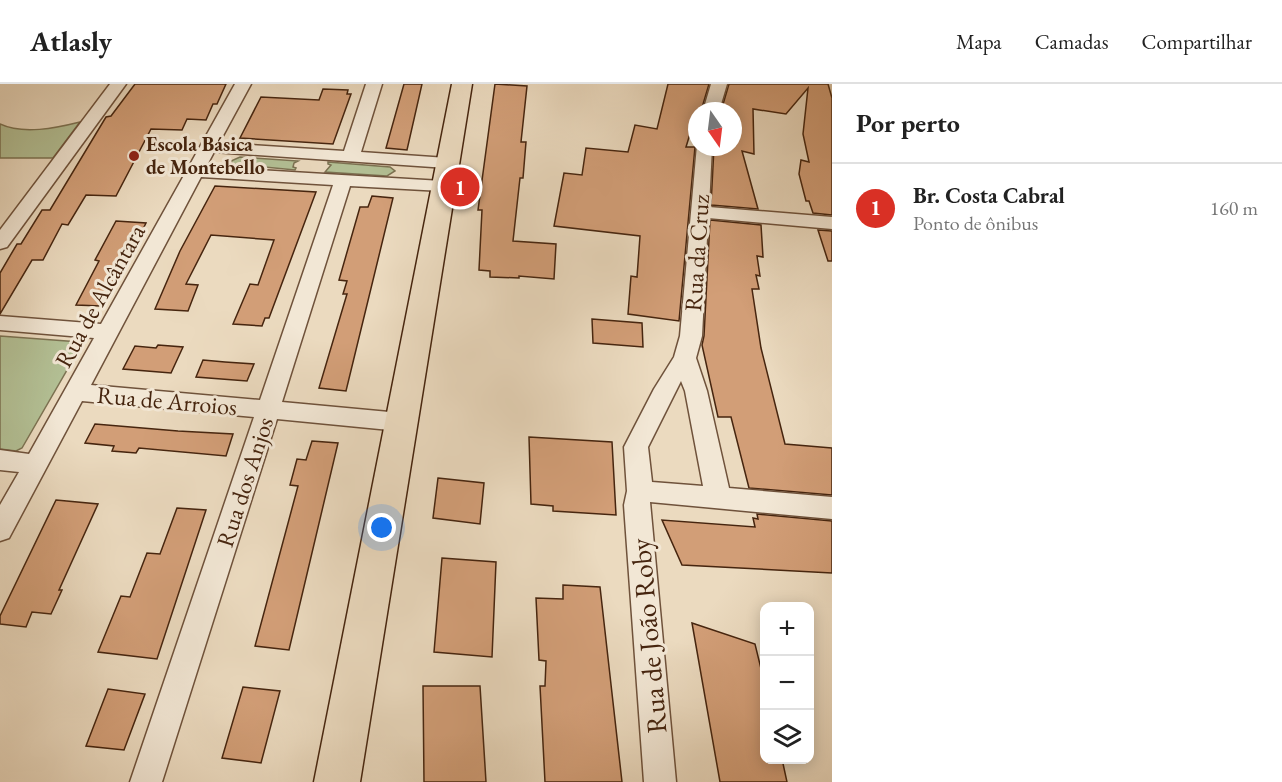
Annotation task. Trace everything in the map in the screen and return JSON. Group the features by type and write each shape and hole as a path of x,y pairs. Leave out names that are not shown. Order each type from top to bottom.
{"main road":[{"path":"337,782 462,84"}],"street":[{"path":"0,243 118,84"},
{"name":"Rua de Alcântara","path":"0,530 110,332 243,84"},
{"path":"351,157 374,84"},
{"path":"714,102 719,84"},
{"path":"208,147 351,157 445,175"},
{"name":"Rua da Cruz","path":"640,491 636,447 665,389 686,358 692,328 703,156"},
{"path":"196,172 343,181 445,175"},
{"name":"Rua dos Anjos","path":"146,782 343,181"},
{"path":"700,212 832,223"},
{"path":"0,323 110,332"},
{"name":"Rua da Cruz","path":"686,358 696,391 718,498"},
{"name":"Rua de Arroios","path":"77,392 400,422"},
{"path":"0,460 36,464"},
{"path":"640,491 832,508"},
{"name":"Rua de João Roby","path":"640,491 637,505 660,782"}],"green space":[{"path":"80,122 53,158 0,158 0,124 29,130"},
{"path":"240,157 298,161 294,163 295,170 233,164 231,161"},
{"path":"328,162 390,167 395,171 387,176 325,172 331,165"},
{"path":"0,336 82,344 22,448 16,451 0,449"}],"building":[{"path":"135,84 226,84 217,104 213,104 206,120 187,119 182,130 151,129 116,196 86,195 68,225 62,224 43,260 32,260 0,314 0,273 17,244 21,244 42,210 50,210 106,117 111,116"},
{"path":"404,84 422,84 407,150 386,148"},
{"path":"495,84 527,86 521,142 526,142 523,178 520,178 513,241 556,244 554,279 519,276 519,278 490,277 490,271 479,270 482,210 478,210"},
{"path":"668,84 709,84 704,102 688,102 686,147 688,147 688,156 694,156 679,321 628,314 631,276 637,277 640,236 554,226 564,173 582,175 586,148 628,152 635,125 657,129"},
{"path":"729,84 828,84 832,98 832,215 813,213 809,201 806,201 799,174 801,160 809,162 803,134 808,88 786,114 753,109 754,154 742,151 742,102 724,102"},
{"path":"323,89 348,90 347,94 351,94 333,144 240,138 261,97 319,100"},
{"path":"742,151 758,209 711,205 714,156 742,156"},
{"path":"215,186 316,192 269,318 265,318 262,326 233,324 250,284 258,285 274,240 211,235 186,284 198,285 188,311 155,309 180,251"},
{"path":"372,196 393,198 346,391 319,388 347,294 343,294 347,281 339,280 360,207 368,207"},
{"path":"710,220 761,225 763,257 757,256 760,276 756,275 759,289 752,289 761,348 785,444 832,448 832,495 749,488 731,417 718,417 702,345"},
{"path":"116,221 146,223 129,257 125,257 101,306 76,305 99,261 95,260"},
{"path":"818,230 832,231 832,261 828,261"},
{"path":"592,319 642,323 643,347 593,343"},
{"path":"158,345 183,347 171,373 123,369 135,346 156,348"},
{"path":"203,360 254,364 247,381 196,377"},
{"path":"95,424 233,434 226,456 139,448 136,453 112,451 114,446 85,443"},
{"path":"529,437 612,442 616,515 553,511 553,506 531,504"},
{"path":"312,441 338,443 289,650 255,646 298,486 290,485 297,459 306,460"},
{"path":"438,478 484,483 480,524 433,518"},
{"path":"56,500 98,504 59,590 62,590 51,614 32,612 26,627 0,624 0,616"},
{"path":"177,508 206,510 157,659 98,652 121,596 130,597 147,553 160,554"},
{"path":"757,514 832,521 832,573 682,565 662,520 755,527 753,518 758,519"},
{"path":"442,558 496,562 492,657 434,652"},
{"path":"563,585 600,587 622,782 545,782 540,686 545,686 546,661 539,660 536,598 563,599"},
{"path":"692,623 755,644 760,664 760,764 783,764 787,782 720,782"},
{"path":"423,686 480,686 486,782 424,782"},
{"path":"243,687 280,691 261,763 222,758"},
{"path":"108,689 145,694 124,750 86,746"}],"place":[{"name":"Escola Básica de Montebello","path":"134,156"},
{"name":"Br. Costa Cabral","path":"460,187"}]}
